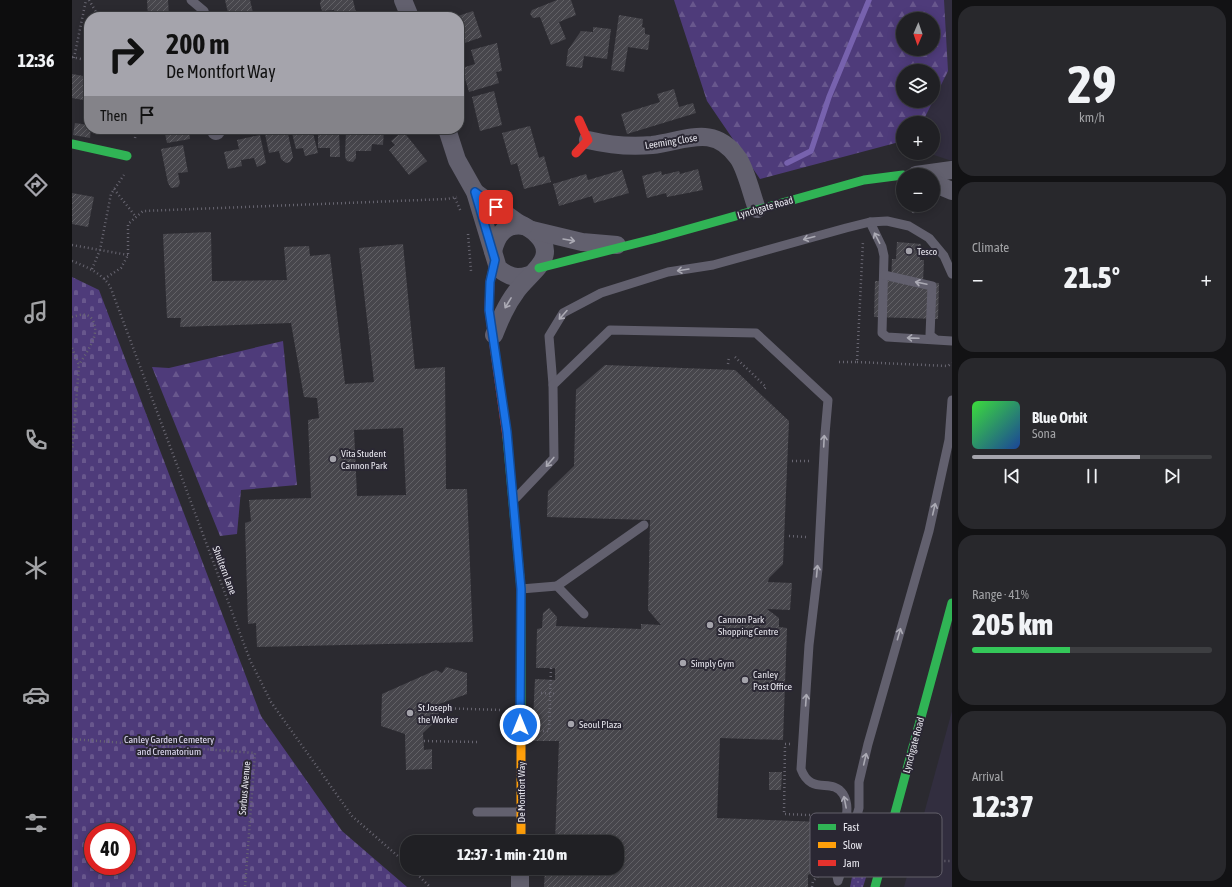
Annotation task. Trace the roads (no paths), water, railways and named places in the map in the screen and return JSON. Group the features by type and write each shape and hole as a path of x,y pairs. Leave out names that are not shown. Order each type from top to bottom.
{"street":[{"path":"403,0 408,12"},
{"path":"576,153 588,140 579,120"},
{"name":"De Montfort Way","path":"449,134 457,160 475,192 498,268 507,276 520,278 534,272"},
{"name":"Leeming Close","path":"588,140 603,143 644,145 699,136 714,138 723,142 739,158 757,209"},
{"path":"72,144 127,156"},
{"path":"940,172 952,170"},
{"name":"Lynchgate Road","path":"534,272 864,180 896,176"},
{"path":"940,186 952,191"},
{"name":"De Montfort Way","path":"475,192 528,228 542,241 545,248 544,257 534,272 515,292 501,315 494,335"},
{"name":"De Montfort Way","path":"521,835 521,589 514,499 494,335 489,310 490,282 495,242 503,230 512,227 528,228"},
{"name":"Lynchgate Road","path":"528,228 582,242 628,246"},
{"name":"Lynchgate Road","path":"895,813 952,603"},
{"path":"520,875 520,887"},
{"name":"Lynchgate Road","path":"875,887 878,877"}],"lane":[{"path":"191,0 204,12"},
{"path":"514,499 554,458 553,385 548,336 563,312 601,293 668,272 713,265 867,223 898,222 919,231 929,238 944,256 952,274"},
{"path":"867,223 882,247 884,256 882,333 887,338 935,339 952,341"},
{"path":"884,275 932,286 930,335 935,339"},
{"path":"553,385 610,330 756,333 828,400 824,434 818,569 809,645 801,769 808,781 818,786 833,787 843,794 845,800 845,813"},
{"path":"858,813 859,782 868,744 932,518 949,440 952,400"},
{"path":"521,589 557,586 644,525"},
{"path":"557,586 584,614"},
{"path":"477,812 521,812"}],"waterway":[{"path":"787,163 811,151 829,97 869,0"}],"place":[{"name":"Tesco","path":"909,251"},
{"name":"Vita Student Cannon Park","path":"333,459"},
{"name":"Cannon Park Shopping Centre","path":"710,625"},
{"name":"Simply Gym","path":"683,663"},
{"name":"Canley Post Office","path":"745,680"},
{"name":"St Joseph the Worker","path":"410,713"},
{"name":"Seoul Plaza","path":"571,724"}],"park label":[{"name":"Canley Garden Cemetery and Crematorium","path":"169,744"}]}
